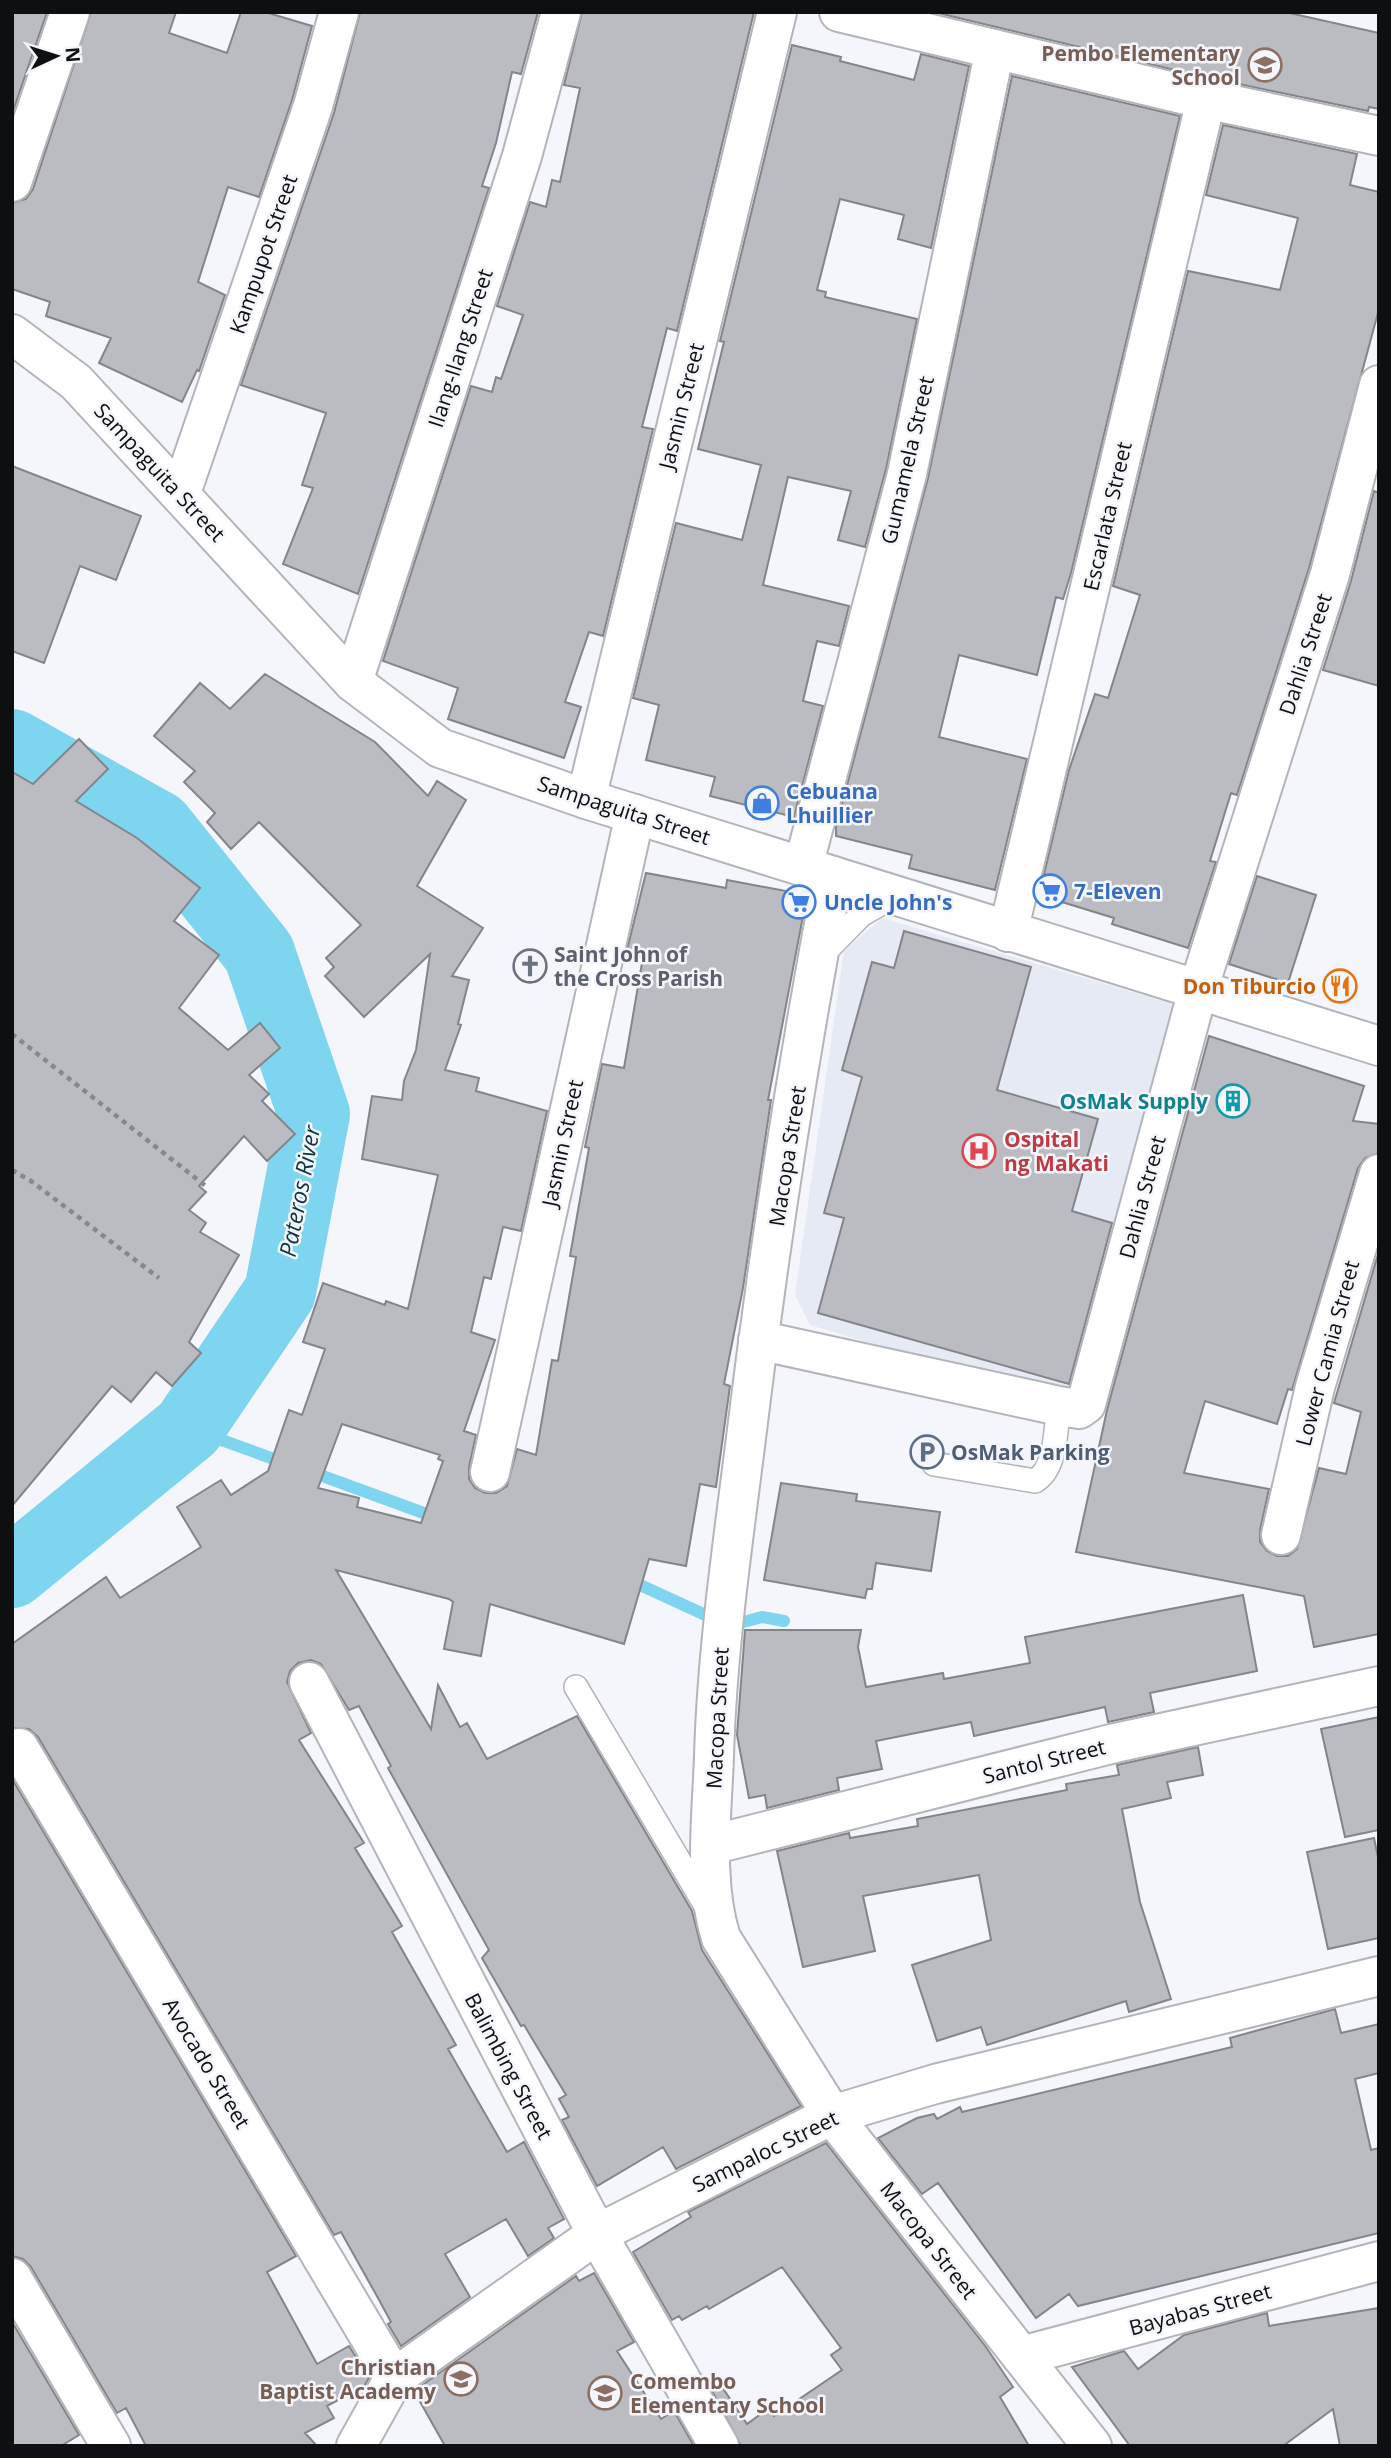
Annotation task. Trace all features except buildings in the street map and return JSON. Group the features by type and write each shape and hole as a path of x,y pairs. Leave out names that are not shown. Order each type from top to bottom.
{"street":[{"path":"12,182 70,12"},
{"name":"Kampupot Street","path":"181,493 313,106 339,12"},
{"name":"Ilang-Ilang Street","path":"353,682 522,156 561,12"},
{"name":"Jasmin Street","path":"586,799 777,12"},
{"path":"839,12 1206,100 1379,136"},
{"name":"Gumamela Street","path":"818,871 906,474 995,49"},
{"name":"Escarlata Street","path":"1008,932 1206,100"},
{"name":"Sampaguita Street","path":"12,334 76,382 353,682 440,748 586,799 1379,1046"},
{"name":"Dahlia Street","path":"758,1340 1059,1406 1079,1409 1086,1404 1198,990 1330,574 1379,385"},
{"name":"Jasmin Street","path":"490,1472 635,814"},
{"name":"Macopa Street","path":"818,871 817,960 758,1340 716,1697 711,1845 715,1920 721,1938 832,2115 1092,2446"},
{"name":"Lower Camia Street","path":"1281,1535 1315,1387 1379,1174"},
{"name":"Balimbing Street","path":"309,1682 597,2234 719,2446"},
{"name":"Santol Street","path":"711,1845 1115,1743 1379,1686"},
{"name":"Avocado Street","path":"19,1748 394,2378"},
{"name":"Sampaloc Street","path":"356,2446 394,2378 597,2234 832,2115 934,2084 1379,1976"},
{"name":"Bayabas Street","path":"1021,2356 1379,2261"},
{"path":"12,2278 111,2446"}],"lane":[{"path":"817,960 861,915 895,895"},
{"path":"934,1464 1035,1482 1045,1476 1051,1461 1059,1406"},
{"path":"576,1687 715,1920"}],"path":[{"path":"12,1034 207,1188"},
{"path":"12,1170 31,1181 159,1278"}],"shaded area":[{"name":"Ospital ng Makati","path":"882,918 1183,1007 1070,1402 810,1325 795,1295 844,951"}],"waterway":[{"name":"Pateros River","path":"12,745 158,827 259,953 314,1114 280,1292 188,1428 12,1572"},
{"path":"188,1428 288,1464"},
{"path":"309,1471 440,1519"},
{"path":"627,1579 712,1618"},
{"path":"736,1624 762,1617 784,1621"}],"place":[{"name":"Pembo Elementary School","path":"1265,65"},
{"name":"Cebuana Lhuillier","path":"762,803"},
{"name":"7-Eleven","path":"1050,891"},
{"name":"Uncle John's","path":"799,902"},
{"name":"Saint John of the Cross Parish","path":"530,966"},
{"name":"Don Tiburcio","path":"1340,986"},
{"name":"OsMak Supply","path":"1233,1101"},
{"name":"Ospital ng Makati","path":"979,1151"},
{"name":"OsMak Parking","path":"927,1452"},
{"name":"Christian Baptist Academy","path":"461,2379"},
{"name":"Comembo Elementary School","path":"605,2393"}]}
